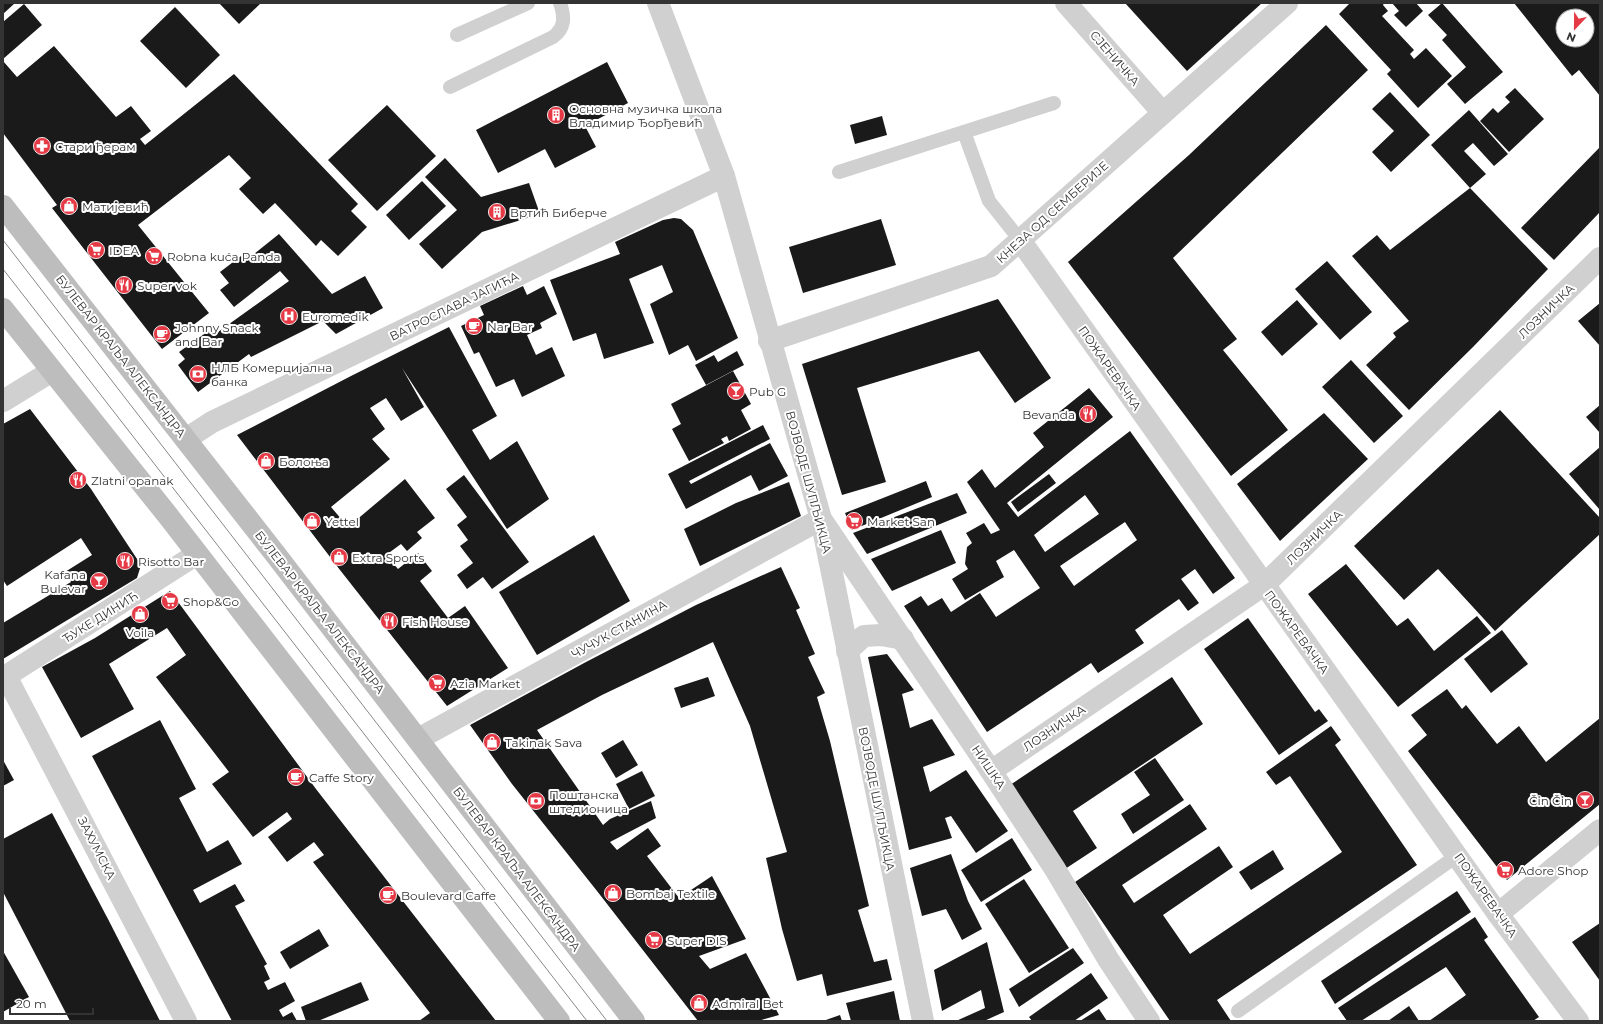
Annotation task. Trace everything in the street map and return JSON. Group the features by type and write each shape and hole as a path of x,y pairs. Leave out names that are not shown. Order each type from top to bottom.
{"main road":[{"name":"БУЛЕВАР КРАЉА АЛЕКСАНДРА","path":"3,206 186,439 634,1021"},
{"path":"3,309 197,554 559,1021"}],"street":[{"name":"ВОЈВОДЕ ШУПЉИКЦА","path":"658,3 724,176 769,341 821,519 923,1021"},
{"name":"СЈЕНИЧКА","path":"1066,3 1163,113"},
{"name":"КНЕЗА ОД СЕМБЕРИЈЕ","path":"769,341 991,266 1287,3"},
{"name":"ВАТРОСЛАВА ЈАГИЋА","path":"186,439 212,422 724,176"},
{"name":"ПОЖАРЕВАЧКА","path":"1020,240 1264,585 1458,855 1572,1019"},
{"name":"ЛОЗНИЧКА","path":"991,771 1264,585 1600,258"},
{"path":"3,401 52,371"},
{"name":"НИШКА","path":"821,519 991,771 1055,869 1108,959 1149,1021"},
{"name":"ЧУЧУК СТАНИНА","path":"418,739 821,519"},
{"name":"ЂУКЕ ДИНИЋ","path":"5,677 197,554"},
{"path":"847,651 864,636 881,635 902,640"},
{"name":"ЗАХУМСКА","path":"5,677 186,1021"},
{"path":"1498,914 1600,830"}],"lane":[{"path":"457,35 528,3"},
{"path":"450,87 559,33 564,23 564,15 560,3"},
{"path":"840,172 1054,103"},
{"path":"964,132 989,201 1020,240"},
{"path":"1238,1010 1458,855"}],"building":[{"path":"3,3 15,3 3,14"},
{"path":"219,3 261,3 239,24"},
{"path":"1125,3 1262,3 1187,71"},
{"path":"1350,3 1384,3 1383,5 1388,11 1382,16 1414,50 1410,54 1414,59 1426,48 1452,76 1418,108 1387,74 1391,70 1339,14"},
{"path":"1392,3 1416,3 1423,11 1406,27 1394,15 1399,11"},
{"path":"1442,3 1503,72 1465,104 1447,84 1466,67 1442,40 1447,35 1428,15"},
{"path":"1514,3 1600,3 1600,96 1579,70 1572,76"},
{"path":"24,4 42,25 3,59 3,22"},
{"path":"175,7 220,55 186,88 140,41"},
{"path":"1326,25 1368,70 1173,258 1237,339 1223,350 1288,430 1231,476 1068,262 1189,155"},
{"path":"54,46 116,117 131,106 151,131 140,139 145,145 234,74 358,204 351,211 367,227 338,256 321,240 316,246 275,203 263,214 239,189 251,178 229,155 138,225 209,313 162,349 52,208 57,205 3,133 3,61 17,77"},
{"name":"Основна музичка школа Владимир Ђорђевић","path":"607,62 628,103 585,126 596,147 555,168 545,149 498,173 476,130"},
{"path":"1515,88 1544,119 1509,152 1480,121 1493,108 1498,113 1510,102 1505,97"},
{"path":"1390,92 1430,135 1391,172 1372,152 1394,131 1372,109"},
{"path":"387,105 436,156 377,211 328,160"},
{"path":"1469,110 1508,154 1494,166 1473,143 1464,151 1486,174 1470,188 1431,145"},
{"path":"882,116 887,135 855,144 850,125"},
{"path":"1600,147 1600,212 1554,260 1521,228"},
{"name":"Вртић Биберче","path":"445,158 481,197 529,183 540,214 482,232 442,269 419,244 457,210 425,177"},
{"path":"422,181 446,206 409,240 386,215"},
{"path":"1470,188 1548,269 1473,347 1409,410 1366,365 1396,337 1393,333 1409,321 1352,256 1377,235 1390,250"},
{"path":"674,218 681,219 693,230 738,338 696,361 688,345 669,355 650,304 673,292 662,265 629,279 654,343 604,359 596,333 573,341 550,280 620,254 615,242 663,220"},
{"path":"881,219 896,265 803,293 789,247"},
{"path":"279,234 332,294 365,276 383,308 336,334 323,321 251,357 249,354 198,392 178,365 185,359 179,352 214,327 218,332 289,281 280,271 234,307 220,290 229,283 220,272 245,253 249,258"},
{"path":"1327,261 1372,312 1340,340 1295,289"},
{"path":"523,286 527,295 544,286 557,314 540,323 542,328 527,335 536,355 552,347 565,376 522,397 514,379 496,387 479,352 474,354 461,326 484,315 480,306"},
{"path":"998,299 1051,378 1015,403 979,351 857,388 886,482 842,495 802,364"},
{"path":"1297,300 1318,324 1282,356 1261,332"},
{"path":"1600,303 1600,346 1578,321"},
{"path":"449,327 497,416 472,430 490,460 517,441 549,499 507,529 402,368 424,407 401,421 386,398 370,408 385,429 372,439 390,459 331,507 348,527 405,479 435,518 417,532 422,538 407,551 401,544 386,555 398,569 418,553 432,571 420,581 448,618 465,606 508,668 447,706 340,570 237,435"},
{"path":"737,351 744,365 706,385 695,365 714,355 718,362"},
{"path":"1351,360 1403,416 1374,443 1322,387"},
{"path":"733,371 751,404 741,410 751,429 729,441 727,436 721,439 724,443 689,461 672,429 681,424 671,404"},
{"path":"1089,388 1113,417 1007,503 1018,517 1130,431 1235,578 1213,594 1195,569 1181,579 1199,603 1188,611 1179,599 1135,630 1144,643 1098,673 1091,663 987,732 904,606 921,596 928,606 942,598 951,612 980,593 996,617 1040,588 1014,550 996,561 1004,577 965,600 952,579 968,569 965,564 967,547 972,543 966,533 984,523 991,534 1000,530 967,482 982,469 995,488 1044,447 1033,433","holes":["1085,495 1099,514 1045,552 1034,535","1125,522 1137,540 1074,586 1060,566"]},
{"path":"1600,405 1600,433 1586,417"},
{"path":"30,409 91,489 141,565 137,578 3,659 3,623 71,582 65,572 92,555 81,538 7,586 3,580 3,424"},
{"path":"1500,410 1600,518 1600,534 1495,631 1438,569 1404,600 1354,546"},
{"path":"1324,413 1368,459 1280,541 1237,484"},
{"path":"763,425 770,439 689,481 691,484 770,443 788,476 759,491 751,475 686,509 668,474"},
{"path":"1600,447 1600,510 1569,474"},
{"path":"1049,474 1056,483 1018,512 1011,502"},
{"path":"464,475 529,562 492,589 483,577 467,589 457,575 473,563 460,546 468,540 457,525 467,517 446,489"},
{"path":"926,481 932,497 852,530 845,513"},
{"path":"789,482 801,516 700,566 684,529 736,503"},
{"path":"957,493 967,513 867,554 853,533"},
{"path":"941,530 956,563 892,591 871,559"},
{"path":"594,535 630,601 537,655 499,592"},
{"path":"1346,564 1397,626 1408,618 1434,651 1477,616 1491,633 1398,707 1308,594"},
{"path":"781,567 800,608 796,610 815,654 808,657 825,693 817,697 830,741 869,906 858,910 874,962 887,959 892,980 827,996 822,974 797,981 782,929 766,858 787,852 750,726 713,642 602,695 537,730 603,825 610,819 651,801 656,818 610,842 617,850 648,828 661,846 647,856 679,898 712,876 746,939 699,956 710,969 746,953 779,1015 758,1021 698,1021 512,784 470,725 586,662 696,605"},
{"path":"170,591 316,789 496,1021 419,1021 430,1013 313,862 324,855 314,842 287,862 268,837 292,819 287,812 253,837 212,784 229,772 156,677 186,655 167,628 109,664 134,709 81,738 42,667 95,638"},
{"path":"1248,618 1315,712 1319,709 1328,721 1279,755 1204,649"},
{"path":"1502,630 1528,664 1491,693 1464,659"},
{"path":"887,654 914,690 902,694 910,728 932,719 955,755 923,767 930,792 966,770 1008,831 976,853 951,816 945,818 952,838 909,850 868,657"},
{"path":"708,677 715,696 681,708 674,688"},
{"path":"1172,677 1203,724 1073,811 1097,848 1065,869 1010,785"},
{"path":"1447,689 1462,709 1466,705 1497,744 1519,726 1546,762 1600,718 1600,804 1507,880 1408,751 1427,735 1411,715"},
{"path":"160,720 196,789 179,798 207,852 228,840 242,864 193,890 200,903 235,884 245,901 235,906 267,964 264,966 270,979 264,982 268,990 285,982 295,1001 279,1010 283,1017 292,1012 297,1021 232,1021 92,756"},
{"path":"1331,726 1341,740 1335,745 1417,865 1217,1000 1231,1021 1170,1021 1075,882 1190,804 1207,829 1122,885 1134,903 1219,846 1233,867 1163,915 1190,954 1342,852 1290,776 1276,785 1266,772"},
{"path":"623,740 638,765 616,778 601,753"},
{"path":"1155,758 1184,800 1133,834 1121,814 1150,795 1134,772"},
{"path":"3,760 14,780 3,786"},
{"path":"642,771 655,796 629,809 616,784"},
{"path":"52,813 160,1021 70,1021 3,892 3,839"},
{"path":"1012,838 1032,870 981,902 961,870"},
{"path":"1273,850 1284,869 1251,890 1239,872"},
{"path":"951,854 968,901 982,929 962,940 946,909 922,916 910,868"},
{"path":"1024,879 1069,948 1029,973 985,904"},
{"path":"1457,891 1471,912 1335,1004 1321,981"},
{"path":"1475,917 1488,937 1484,940 1539,1017 1533,1021 1429,1021 1466,995 1446,967 1361,1021 1347,1021 1338,1008"},
{"path":"1600,923 1600,981 1572,942"},
{"path":"319,929 329,946 290,969 280,952"},
{"path":"987,942 1004,1012 984,1021 956,1021 985,1008 981,990 942,1011 934,970"},
{"path":"1073,948 1084,963 1019,1007 1009,989"},
{"path":"3,951 29,997 3,1012"},
{"path":"1091,973 1108,998 1074,1021 1032,1021 1029,1017"},
{"path":"361,982 369,1000 318,1021 306,1021 301,1007"},
{"path":"894,991 900,1021 851,1021 846,1003"},
{"path":"1409,1006 1419,1021 1388,1021"},
{"path":"1099,1009 1107,1021 1080,1021"},
{"path":"840,1015 842,1021 823,1021"}],"tram line":[{"path":"3,240 607,1021"},
{"path":"3,269 587,1021"}],"place":[{"name":"Основна музичка школа Владимир Ђорђевић","path":"556,115"},
{"name":"Стари ђерам","path":"42,146"},
{"name":"Матијевић","path":"69,206"},
{"name":"Вртић Биберче","path":"497,212"},
{"name":"IDEA","path":"96,250"},
{"name":"Robna kuća Panda","path":"154,256"},
{"name":"Super vok","path":"124,285"},
{"name":"Euromedik","path":"289,316"},
{"name":"Nar Bar","path":"474,326"},
{"name":"Johnny Snack and Bar","path":"162,334"},
{"name":"НЛБ Комерцијална банка","path":"198,374"},
{"name":"Pub G","path":"736,391"},
{"name":"Bevanda","path":"1088,414"},
{"name":"Болоња","path":"266,461"},
{"name":"Zlatni opanak","path":"78,480"},
{"name":"Yettel","path":"312,521"},
{"name":"Market San","path":"854,521"},
{"name":"Extra Sports","path":"339,557"},
{"name":"Risotto Bar","path":"125,561"},
{"name":"Kafana Bulevar","path":"99,581"},
{"name":"Shop&Go","path":"170,601"},
{"name":"Voila","path":"140,614"},
{"name":"Fish House","path":"389,621"},
{"name":"Azia Market","path":"437,683"},
{"name":"Takinak Sava","path":"492,742"},
{"name":"Caffe Story","path":"296,777"},
{"name":"Čin Čin","path":"1585,800"},
{"name":"Поштанска штедионица","path":"536,801"},
{"name":"Adore Shop","path":"1505,870"},
{"name":"Bombaj Textile","path":"613,893"},
{"name":"Boulevard Caffe","path":"388,895"},
{"name":"Super DIS","path":"654,940"},
{"name":"Admiral Bet","path":"699,1003"}]}
